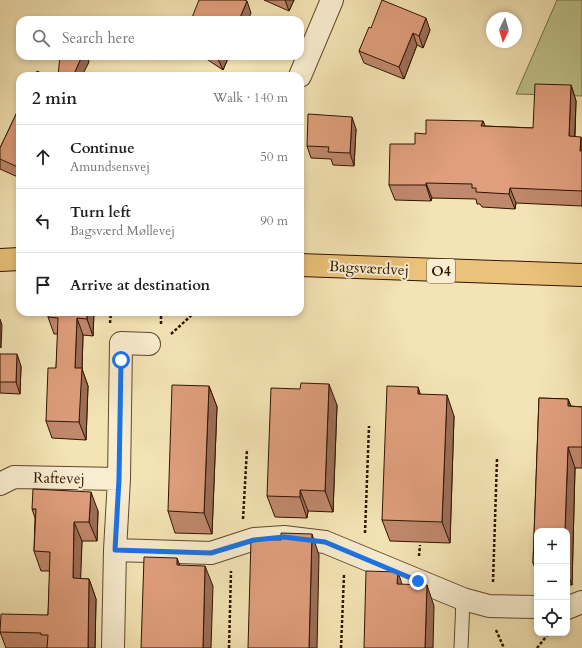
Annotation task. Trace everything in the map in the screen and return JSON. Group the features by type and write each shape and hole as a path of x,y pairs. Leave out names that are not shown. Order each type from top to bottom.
{"main road":[{"path":"0,260 16,259"},
{"name":"Bagsværdvej","path":"304,265 582,275"}],"street":[{"path":"302,72 332,0"},
{"path":"113,648 115,550 119,479 121,343 149,344"},
{"name":"Raftevej","path":"0,484 14,477 119,479"},
{"path":"115,550 211,553 254,540 284,537 325,542 463,599 493,606 534,607"},
{"path":"570,607 582,602"}],"lane":[{"path":"461,648 463,599"}],"path":[{"path":"149,344 160,344 191,316"},
{"path":"341,648 355,555 369,426"},
{"path":"229,648 237,545 247,449"},
{"path":"493,606 497,459"},
{"path":"537,648 547,636"}],"green space":[{"path":"557,0 582,0 582,96 516,94"}],"building":[{"path":"199,0 247,1 241,16 193,16"},
{"path":"382,0 426,18 419,36 413,33 399,67 359,51 369,27 371,28"},
{"path":"60,60 80,60 75,72 58,72"},
{"path":"535,84 571,85 569,136 581,137 580,151 582,151 582,191 510,188 509,194 476,192 476,188 472,188 472,184 426,183 426,185 389,185 390,144 415,144 415,133 426,134 426,120 483,121 481,126 533,128"},
{"path":"16,114 16,166 0,159 0,148"},
{"path":"308,114 352,117 350,153 328,152 329,147 307,146"},
{"path":"87,316 87,319 77,318 75,368 82,368 79,422 46,421 48,368 56,368 58,318 48,317"},
{"path":"0,354 17,354 16,382 0,382"},
{"path":"301,383 329,384 325,491 300,490 300,497 267,496 271,388 300,389"},
{"path":"172,385 209,386 204,513 168,511"},
{"path":"387,386 418,387 418,394 447,395 442,522 382,520"},
{"path":"539,398 568,399 568,406 582,407 582,447 568,447 565,528 534,528"},
{"path":"33,489 91,492 89,522 74,522 73,578 89,579 88,648 47,648 48,635 41,635 41,633 0,632 1,614 48,615 50,552 34,551 36,509 32,509"},
{"path":"281,533 312,534 309,648 248,648 251,539 281,540"},
{"path":"534,536 534,563 533,563"},
{"path":"144,557 177,558 177,565 205,566 203,648 141,648"},
{"path":"366,571 398,572 397,584 427,585 425,648 364,648"}],"route":[{"path":"121,360 119,479 115,550 211,553 254,540 284,537 325,542 418,581"}]}
